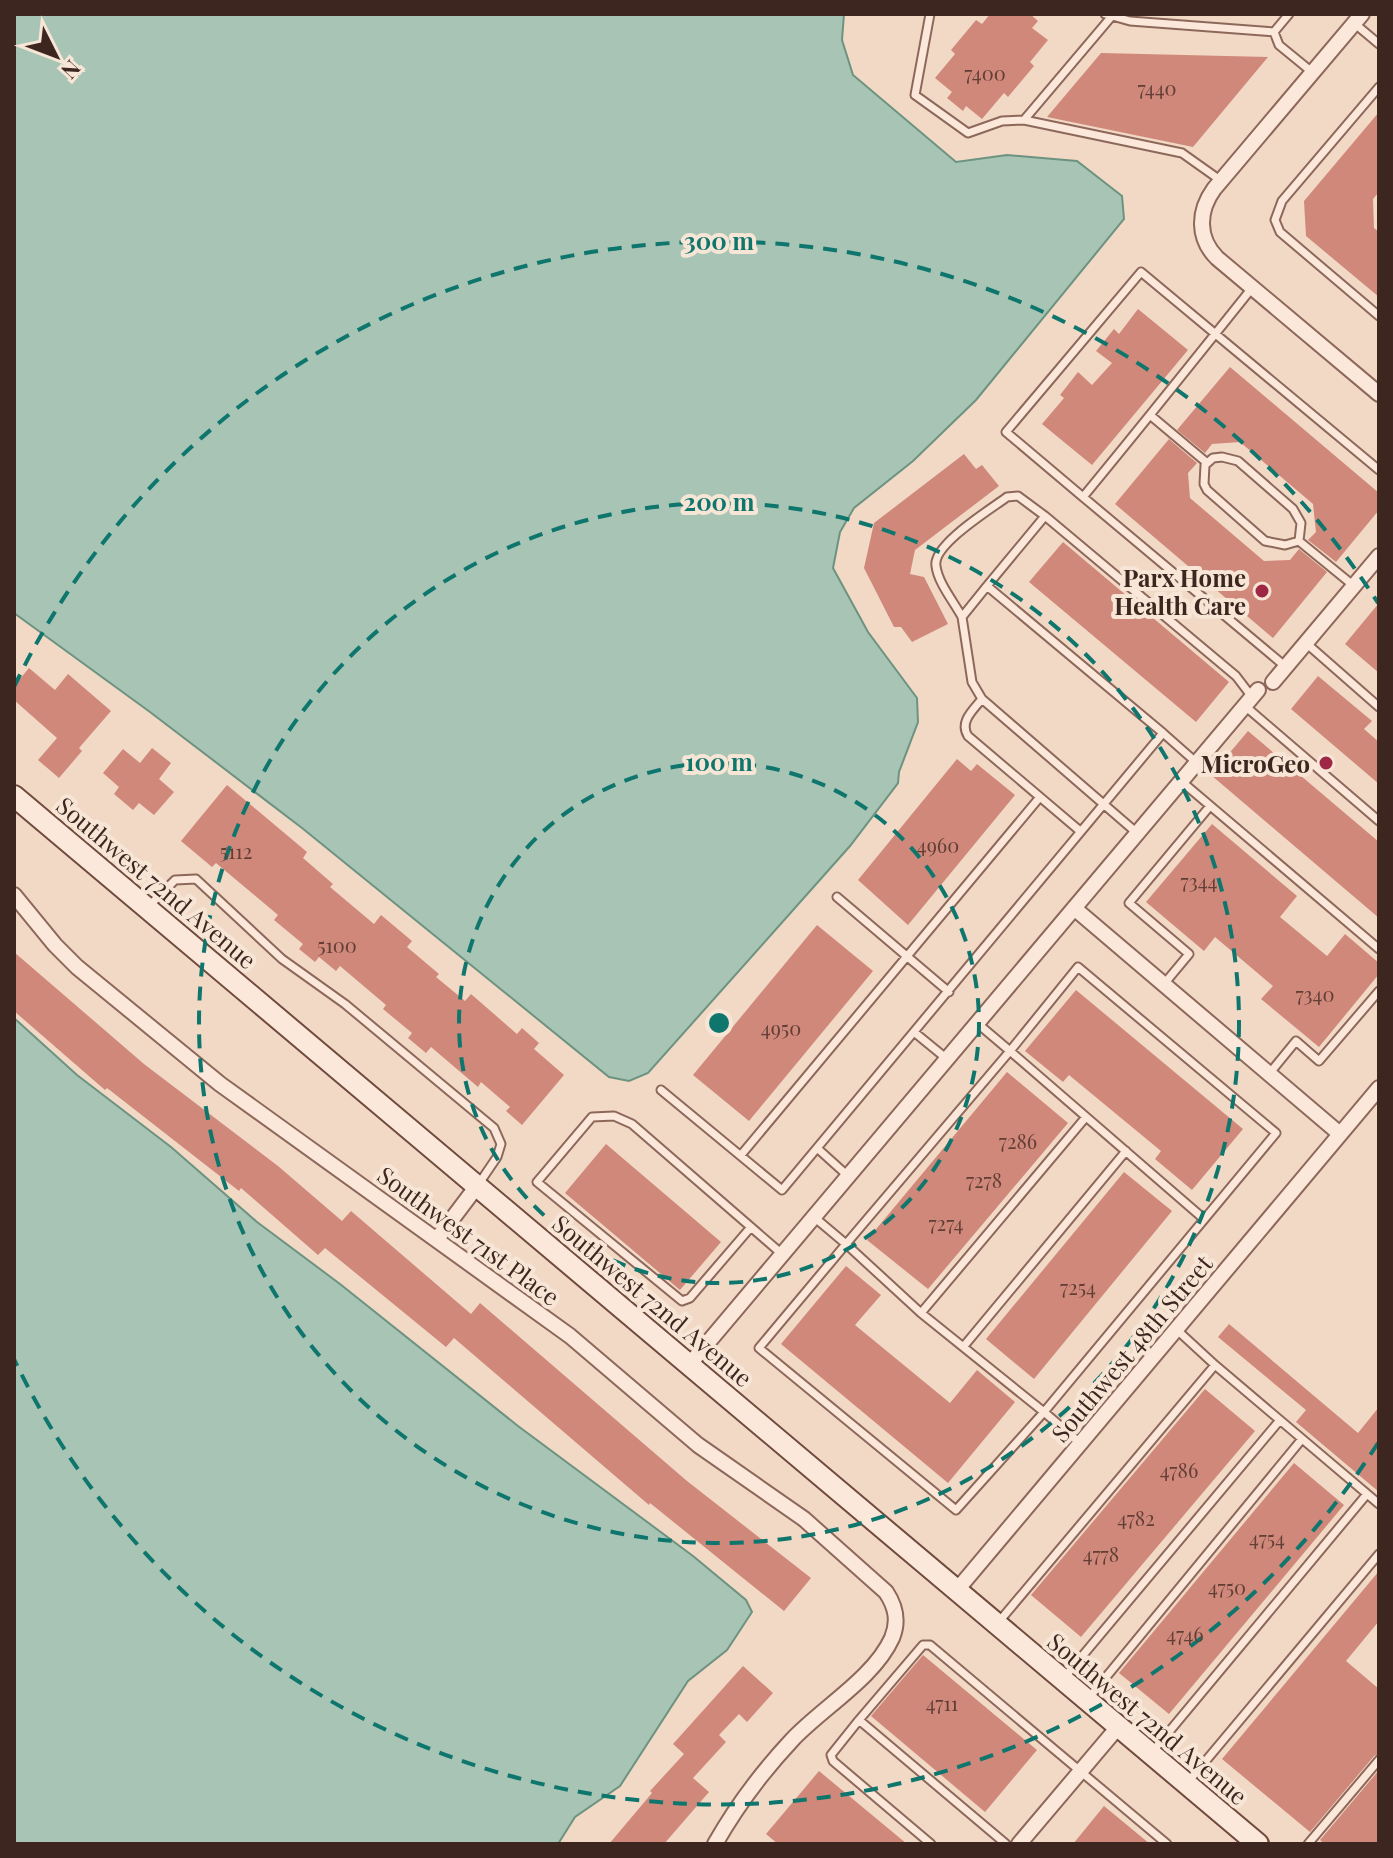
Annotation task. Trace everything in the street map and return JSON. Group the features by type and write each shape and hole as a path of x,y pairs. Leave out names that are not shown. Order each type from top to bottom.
{"street":[{"path":"1358,19 1209,194 1203,209 1203,236 1217,258 1379,394"},
{"path":"1273,682 1354,586 1377,564"},
{"path":"689,1365 1252,698"},
{"name":"Southwest 72nd Avenue","path":"14,796 1258,1844"},
{"name":"Southwest 71st Place","path":"14,895 55,945 105,991 232,1093 592,1353 698,1445 804,1519 877,1582 891,1600 895,1611 895,1630 879,1658 792,1739 734,1812 715,1844"},
{"path":"1074,908 1340,1134"},
{"name":"Southwest 48th Street","path":"957,1590 1379,1088"},
{"path":"437,1239 477,1186"},
{"path":"1019,1844 1118,1727"}],"lane":[{"path":"930,14 915,95 968,133 1002,121 1024,120 1182,153 1220,181"},
{"path":"1274,32 1289,14"},
{"path":"1024,120 1108,15 1130,21 1274,32"},
{"path":"1358,19 1379,44"},
{"path":"1274,32 1279,45 1312,72"},
{"path":"1379,87 1282,201 1275,220 1280,232 1379,316"},
{"path":"1286,667 1006,432 1141,272 1379,470"},
{"path":"1083,497 1252,288"},
{"path":"1150,415 1206,462"},
{"path":"1206,462 1222,457 1238,461 1297,513 1301,529 1299,541"},
{"path":"1206,462 1203,476 1207,490 1265,541 1285,545 1299,541"},
{"path":"1137,833 982,699 972,682 962,617 937,570 936,558 939,551 1007,497 1024,499 1236,676 1252,698 1379,821"},
{"path":"962,617 1045,516"},
{"path":"1299,541 1354,586"},
{"path":"987,586 1197,763"},
{"path":"1306,643 1379,707"},
{"path":"982,699 964,722 964,730 1080,831"},
{"path":"661,1090 782,1190 1163,733"},
{"path":"1181,781 1379,949"},
{"path":"741,1155 1040,797"},
{"path":"1164,984 1189,954 1129,903 1210,806"},
{"path":"147,908 175,880 196,879 282,959 345,1004 494,1128 501,1144 497,1157 477,1186"},
{"path":"837,897 949,992"},
{"path":"1078,967 1276,1133 1044,1412 956,1510 759,1348 1010,1051 1078,967"},
{"path":"1269,1074 1296,1041 1319,1061 1379,991"},
{"path":"977,1023 1204,1219"},
{"path":"914,1032 947,1059"},
{"path":"751,1227 690,1298 682,1301 537,1182 592,1117 614,1116 632,1124 751,1227 782,1254"},
{"path":"921,1313 1086,1117"},
{"path":"817,1148 848,1176"},
{"path":"964,1346 1126,1151"},
{"path":"814,1217 921,1313 1080,1443"},
{"path":"1176,1329 1379,1504"},
{"path":"997,1624 1215,1365"},
{"path":"1062,1679 1280,1420"},
{"path":"1087,1700 1302,1439"},
{"path":"1151,1754 1367,1494"},
{"path":"1187,1784 1379,1554"},
{"path":"931,1844 833,1761 831,1755 923,1645 930,1645 1167,1844"},
{"path":"859,1720 1006,1844"},
{"path":"1308,1844 1379,1760"}],"shaded area":[{"path":"14,14 844,14 842,40 853,75 956,162 1007,155 1077,161 1122,196 1124,219 976,400 913,461 854,508 840,532 833,568 868,632 917,698 918,722 899,772 898,783 850,846 648,1073 629,1081 609,1077 302,828 14,613"},
{"path":"14,1018 77,1075 171,1147 257,1222 746,1600 752,1612 727,1650 688,1681 620,1786 575,1817 558,1844 14,1844"}],"building":[{"path":"990,14 1030,14 1038,21 1032,28 1048,40 1030,62 1034,66 1008,97 1004,93 982,119 966,106 963,111 947,98 952,92 935,78 955,54 951,50 976,20 982,24"},
{"path":"1101,53 1268,57 1193,147 1047,117"},
{"path":"1379,112 1379,192 1373,199 1374,228 1379,232 1379,297 1306,236 1304,201"},
{"path":"1138,309 1188,350 1092,465 1042,424 1064,398 1060,395 1078,372 1092,385 1112,363 1096,351 1114,329 1119,334"},
{"path":"1230,367 1379,493 1379,510 1336,562 1308,540 1316,532 1313,504 1240,442 1212,444 1205,453 1177,430"},
{"path":"1169,439 1197,463 1188,473 1190,498 1264,561 1290,560 1299,549 1327,572 1273,638 1115,504"},
{"path":"964,454 976,469 982,465 999,486 915,550 910,574 924,577 948,624 912,642 901,627 894,627 864,568 874,523"},
{"path":"1063,542 1229,682 1196,722 1029,582"},
{"path":"1379,603 1379,673 1345,644"},
{"path":"29,668 55,690 68,674 111,711 79,748 82,751 59,778 38,760 57,738 14,700 14,686"},
{"path":"1318,676 1372,721 1364,729 1379,742 1379,784 1291,709"},
{"path":"1248,731 1379,842 1379,918 1211,775"},
{"path":"152,748 171,763 159,779 174,792 154,815 139,803 133,810 114,794 119,787 103,773 123,749 140,763"},
{"path":"957,759 971,771 977,764 1015,795 908,925 858,880"},
{"path":"227,785 307,852 303,858 333,884 330,887 374,924 381,915 412,941 407,947 465,1001 471,994 517,1034 522,1028 539,1043 534,1049 564,1075 522,1125 506,1111 510,1107 481,1082 478,1087 431,1047 426,1053 408,1038 412,1033 383,1009 386,1005 340,966 336,971 319,957 315,962 299,949 303,944 274,920 278,915 216,863 212,867 181,841"},
{"path":"1212,824 1297,896 1280,917 1327,956 1345,934 1379,963 1379,974 1319,1047 1261,999 1273,986 1215,937 1204,951 1146,902"},
{"path":"817,925 873,971 749,1121 693,1075"},
{"path":"14,952 144,1064 278,1166 342,1221 351,1211 471,1314 480,1303 687,1481 811,1578 784,1611 649,1505 454,1338 446,1347 325,1248 318,1255 241,1188 239,1191 107,1088 105,1090 14,1011"},
{"path":"1076,990 1243,1129 1192,1190 1155,1159 1161,1151 1069,1075 1063,1082 1025,1051"},
{"path":"1007,1072 1068,1123 928,1289 867,1240"},
{"path":"606,1144 721,1242 680,1290 565,1193"},
{"path":"1124,1172 1172,1211 1034,1379 986,1339"},
{"path":"846,1266 881,1295 855,1325 950,1403 977,1370 1015,1402 948,1483 781,1344"},
{"path":"1229,1324 1358,1433 1379,1407 1379,1492 1296,1422 1306,1410 1218,1337"},
{"path":"1205,1389 1255,1431 1081,1637 1031,1595"},
{"path":"1294,1463 1344,1505 1169,1714 1119,1673"},
{"path":"1379,1571 1379,1621 1346,1661 1379,1689 1379,1754 1374,1756 1310,1832 1222,1759"},
{"path":"923,1655 1037,1750 985,1812 871,1716"},
{"path":"743,1666 773,1693 747,1722 739,1714 719,1735 726,1742 693,1778 709,1792 664,1844 609,1844 652,1793 650,1791 684,1754 673,1744"},
{"path":"1379,1770 1379,1844 1325,1844 1320,1840"},
{"path":"819,1771 907,1844 778,1844 766,1834"},
{"path":"1104,1806 1150,1844 1073,1844"}],"place":[{"name":"Parx Home Health Care","path":"1262,591"},
{"name":"MicroGeo","path":"1326,763"}]}
